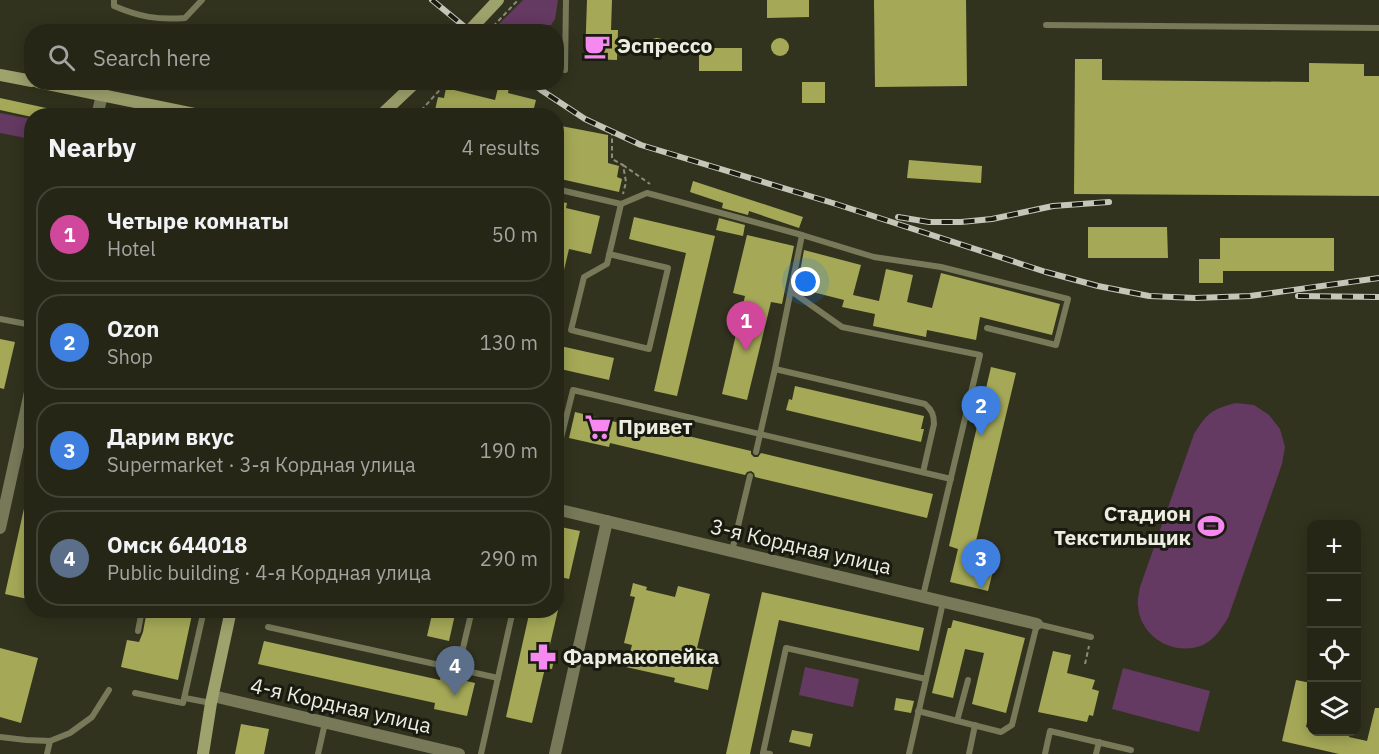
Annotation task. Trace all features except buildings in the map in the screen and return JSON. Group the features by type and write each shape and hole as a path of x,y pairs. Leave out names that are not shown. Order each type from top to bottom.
{"main road":[{"path":"476,24 498,0"},
{"path":"0,75 24,80"},
{"path":"77,90 165,108"},
{"path":"389,108 408,90"},
{"path":"203,754 229,618"}],"street":[{"path":"99,108 102,95"},
{"path":"0,528 24,419"},
{"name":"3-я Кордная улица","path":"564,511 1037,624"},
{"path":"555,754 607,521"},
{"name":"4-я Кордная улица","path":"212,700 326,722 459,754"}],"lane":[{"path":"114,0 114,6 135,15 164,19 185,18 202,0"},
{"path":"565,70 566,0"},
{"path":"1046,25 1379,28"},
{"path":"564,191 621,204 647,193 874,257 941,267 1068,299 1056,345 987,328"},
{"path":"609,254 668,268 649,349 571,330 584,277 607,264 609,254 621,204"},
{"path":"756,452 776,369 802,235"},
{"path":"791,291 842,327 980,355 923,597"},
{"path":"0,319 24,324"},
{"path":"776,369 925,404 934,416 934,424 923,472"},
{"path":"564,426 573,390 951,479"},
{"path":"732,551 750,476"},
{"path":"909,754 943,601"},
{"path":"138,631 140,618"},
{"path":"135,693 183,703 202,618"},
{"path":"458,669 470,618"},
{"path":"481,754 511,618"},
{"path":"918,711 1000,732 1012,725 1037,624 1091,637"},
{"path":"268,627 498,678"},
{"path":"770,754 763,753 786,648 926,679"},
{"path":"957,721 968,680"},
{"path":"0,737 50,741 70,733 92,717 109,690"},
{"path":"185,698 212,700"},
{"path":"318,754 326,722"},
{"path":"969,754 975,725"},
{"path":"1045,754 1050,731 1131,750"},
{"path":"47,754 50,741"},
{"path":"1096,754 1099,742"}],"path":[{"path":"496,24 518,0"},
{"path":"423,108 440,90"},
{"path":"612,131 612,159 652,186"},
{"path":"621,204 626,182 623,165"},
{"path":"1085,664 1091,637"}],"shaded area":[{"path":"523,0 558,0 555,19 552,24 499,24"},
{"path":"0,113 24,118 24,138 0,133"},
{"name":"Стадион Текстильщик","path":"1236,403 1254,405 1269,415 1280,429 1285,447 1282,464 1228,618 1214,637 1203,645 1192,648 1170,646 1160,642 1145,627 1138,606 1140,587 1194,434 1211,413 1221,407"},
{"path":"805,667 859,679 853,707 799,695"},
{"path":"1123,668 1210,691 1199,732 1112,709"}],"railway":[{"path":"432,0 461,24"},
{"path":"541,90 585,119 641,145 836,204 1046,272 1098,286 1149,296 1195,298 1250,296 1379,278"},
{"path":"898,217 929,222 961,222 992,219 1053,206 1109,202"},
{"path":"1298,296 1379,297"}],"place":[{"name":"Эспрессо","path":"597,46"},
{"name":"Четыре комнаты","path":"746,351"},
{"name":"Привет","path":"598,427"},
{"name":"Ozon","path":"981,436"},
{"name":"Стадион Текстильщик","path":"1211,526"},
{"name":"Дарим вкус","path":"981,589"},
{"name":"Фармакопейка","path":"543,657"},
{"name":"Омск 644018","path":"455,696"}]}
